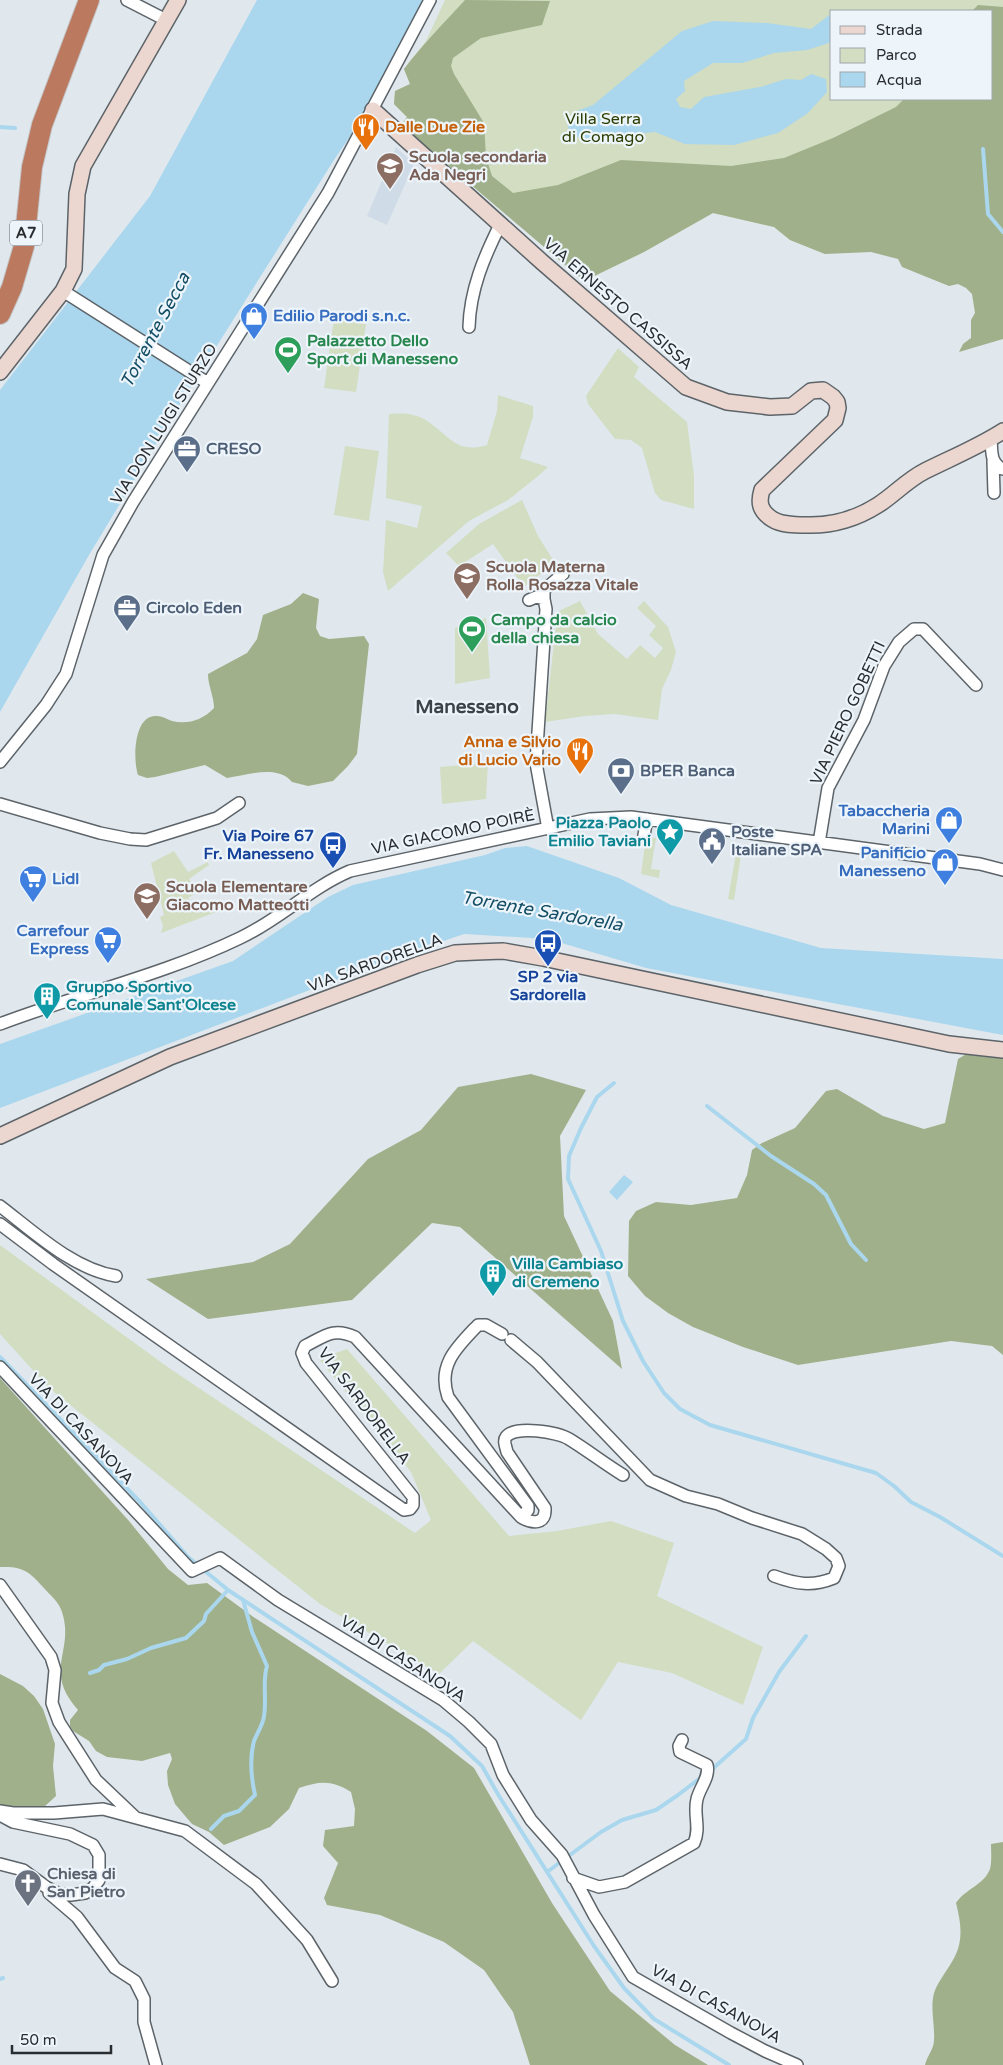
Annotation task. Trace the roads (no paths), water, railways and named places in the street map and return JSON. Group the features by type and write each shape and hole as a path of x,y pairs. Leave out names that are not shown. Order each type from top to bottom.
{"highway":[{"name":"A7","path":"0,314 12,287 24,246 32,167 42,125 88,0"}],"main road":[{"path":"0,372 69,295 74,269 76,194 83,166 178,0"},
{"name":"VIA ERNESTO CASSISSA","path":"373,110 500,225 686,387 727,402 770,407 792,406 806,394 817,390 829,393 833,397 838,408 835,420 762,490 759,500 761,510 774,520 790,524 814,525 836,523 853,518 879,505 924,471 942,464 997,435"},
{"name":"VIA SARDORELLA","path":"0,1136 170,1057 416,965 455,953 503,951 543,958 949,1044 1003,1050"}],"street":[{"path":"127,0 166,20"},
{"name":"VIA DON LUIGI STURZO","path":"0,762 46,705 66,674 103,555 133,502 328,193 430,0"},
{"path":"469,327 469,307 476,279 500,225"},
{"path":"69,295 203,380"},
{"path":"994,494 993,461 997,435"},
{"path":"993,461 1003,469"},
{"path":"548,829 536,762 546,615 544,590 563,574"},
{"path":"529,600 536,597 544,599"},
{"name":"VIA PIERO GOBETTI","path":"819,843 828,788 864,720 884,666 899,642 914,628 923,629 976,686"},
{"path":"0,804 100,833 146,840 217,818 239,803"},
{"name":"VIA GIACOMO POIRÈ","path":"0,1024 148,974 239,938 262,926 328,882 350,871 590,819 631,817 980,864 1003,870"},
{"path":"644,835 647,820"},
{"path":"0,1206 84,1267 116,1276"},
{"name":"VIA SARDORELLA","path":"0,1224 53,1264 402,1509 407,1510 413,1505 412,1497 306,1363 302,1353 305,1346 335,1332 355,1337 522,1517"},
{"path":"623,1475 567,1438 543,1431 513,1432 506,1437 504,1443 507,1452 544,1505 546,1512 542,1519 535,1522 528,1521 522,1517 528,1510 528,1506 448,1397 445,1388 449,1359 478,1325 486,1325 507,1337 537,1362 650,1480 686,1496 718,1504 752,1518 802,1534 826,1549 836,1558 839,1566 834,1578 822,1583 795,1584 774,1576"},
{"name":"VIA DI CASANOVA","path":"0,1367 192,1571 220,1558 278,1600 443,1700 469,1722 491,1744 503,1775 531,1820 562,1855 573,1878 633,1977 731,2033 797,2065"},
{"path":"0,1585 51,1657 55,1670 52,1703 69,1738 96,1780 136,1818"},
{"path":"573,1878 599,1887 625,1882 694,1843 698,1835 696,1800 708,1771 707,1765 680,1752 679,1746 682,1740"},
{"path":"0,1811 13,1813 54,1813 103,1809 185,1831 256,1884 307,1940 332,1981"},
{"path":"0,1815 13,1822 70,1834 93,1845 99,1855 99,1880 93,1888 85,1893 60,1894 46,1887 23,1870 0,1864"},
{"path":"46,1887 50,1896 62,1903 77,1917 115,1968 135,1981 144,1999 144,2022 156,2065"}],"water":[{"name":"Torrente Secca","path":"257,0 423,0 407,36 368,110 334,160 182,401 89,555 0,712 0,390 150,196"},
{"path":"830,15 830,43 807,50 774,53 742,63 713,63 684,81 685,91 676,99 680,107 691,109 704,97 760,87 786,79 801,80 811,74 826,79 827,92 808,113 778,133 734,145 685,144 655,132 589,139 571,136 567,123 574,112 593,105 682,31 713,21 767,23 811,29"},
{"name":"Torrente Sardorella","path":"527,846 619,878 671,905 821,948 1003,959 1003,1035 646,968 548,939 464,934 391,959 0,1108 0,1044 233,961 328,897 353,885 485,855 505,848"},
{"path":"624,1175 633,1182 617,1200 609,1192"}],"waterway":[{"path":"0,127 15,128"},
{"path":"983,149 988,214 1003,232"},
{"path":"614,1083 597,1097 581,1128 569,1156 568,1179 601,1251 623,1321 643,1361 664,1393 680,1409 710,1425 876,1473 911,1502 940,1517 1003,1556"},
{"path":"707,1106 771,1156 814,1184 826,1195 851,1244 866,1260"},
{"path":"0,1357 141,1503 188,1557 228,1590 450,1736 482,1766 594,1946 624,1988 654,2019 729,2065"},
{"path":"90,1673 99,1670 104,1665 186,1638 204,1621 206,1614 228,1590"},
{"path":"211,1829 224,1816 239,1811 255,1795 251,1755 254,1741 264,1716 267,1666 252,1632 243,1600"},
{"path":"710,1771 746,1739 753,1718 779,1672 806,1636"},
{"path":"547,1872 601,1832 622,1820 656,1810 703,1776"}],"place":[{"name":"Dalle Due Zie","path":"366,151"},
{"name":"Scuola secondaria Ada Negri","path":"390,190"},
{"name":"Edilio Parodi s.n.c.","path":"254,340"},
{"name":"Palazzetto Dello Sport di Manesseno","path":"288,374"},
{"name":"CRESO","path":"187,473"},
{"name":"Scuola Materna Rolla Rosazza Vitale","path":"467,600"},
{"name":"Circolo Eden","path":"127,632"},
{"name":"Campo da calcio della chiesa","path":"472,653"},
{"name":"Anna e Silvio di Lucio Vario","path":"580,775"},
{"name":"BPER Banca","path":"621,795"},
{"name":"Tabaccheria Marini","path":"949,844"},
{"name":"Piazza Paolo Emilio Taviani","path":"670,856"},
{"name":"Poste Italiane SPA","path":"712,865"},
{"name":"Via Poire 67 Fr. Manesseno","path":"333,869"},
{"name":"Panificio Manesseno","path":"945,886"},
{"name":"Lidl","path":"33,903"},
{"name":"Scuola Elementare Giacomo Matteotti","path":"147,920"},
{"name":"Carrefour Express","path":"108,964"},
{"name":"SP 2 via Sardorella","path":"548,967"},
{"name":"Gruppo Sportivo Comunale Sant'Olcese","path":"47,1020"},
{"name":"Villa Cambiaso di Cremeno","path":"493,1297"},
{"name":"Chiesa di San Pietro","path":"28,1907"}],"district":[{"name":"Manesseno","path":"467,707"}],"park label":[{"name":"Villa Serra di Comago","path":"603,128"}]}
